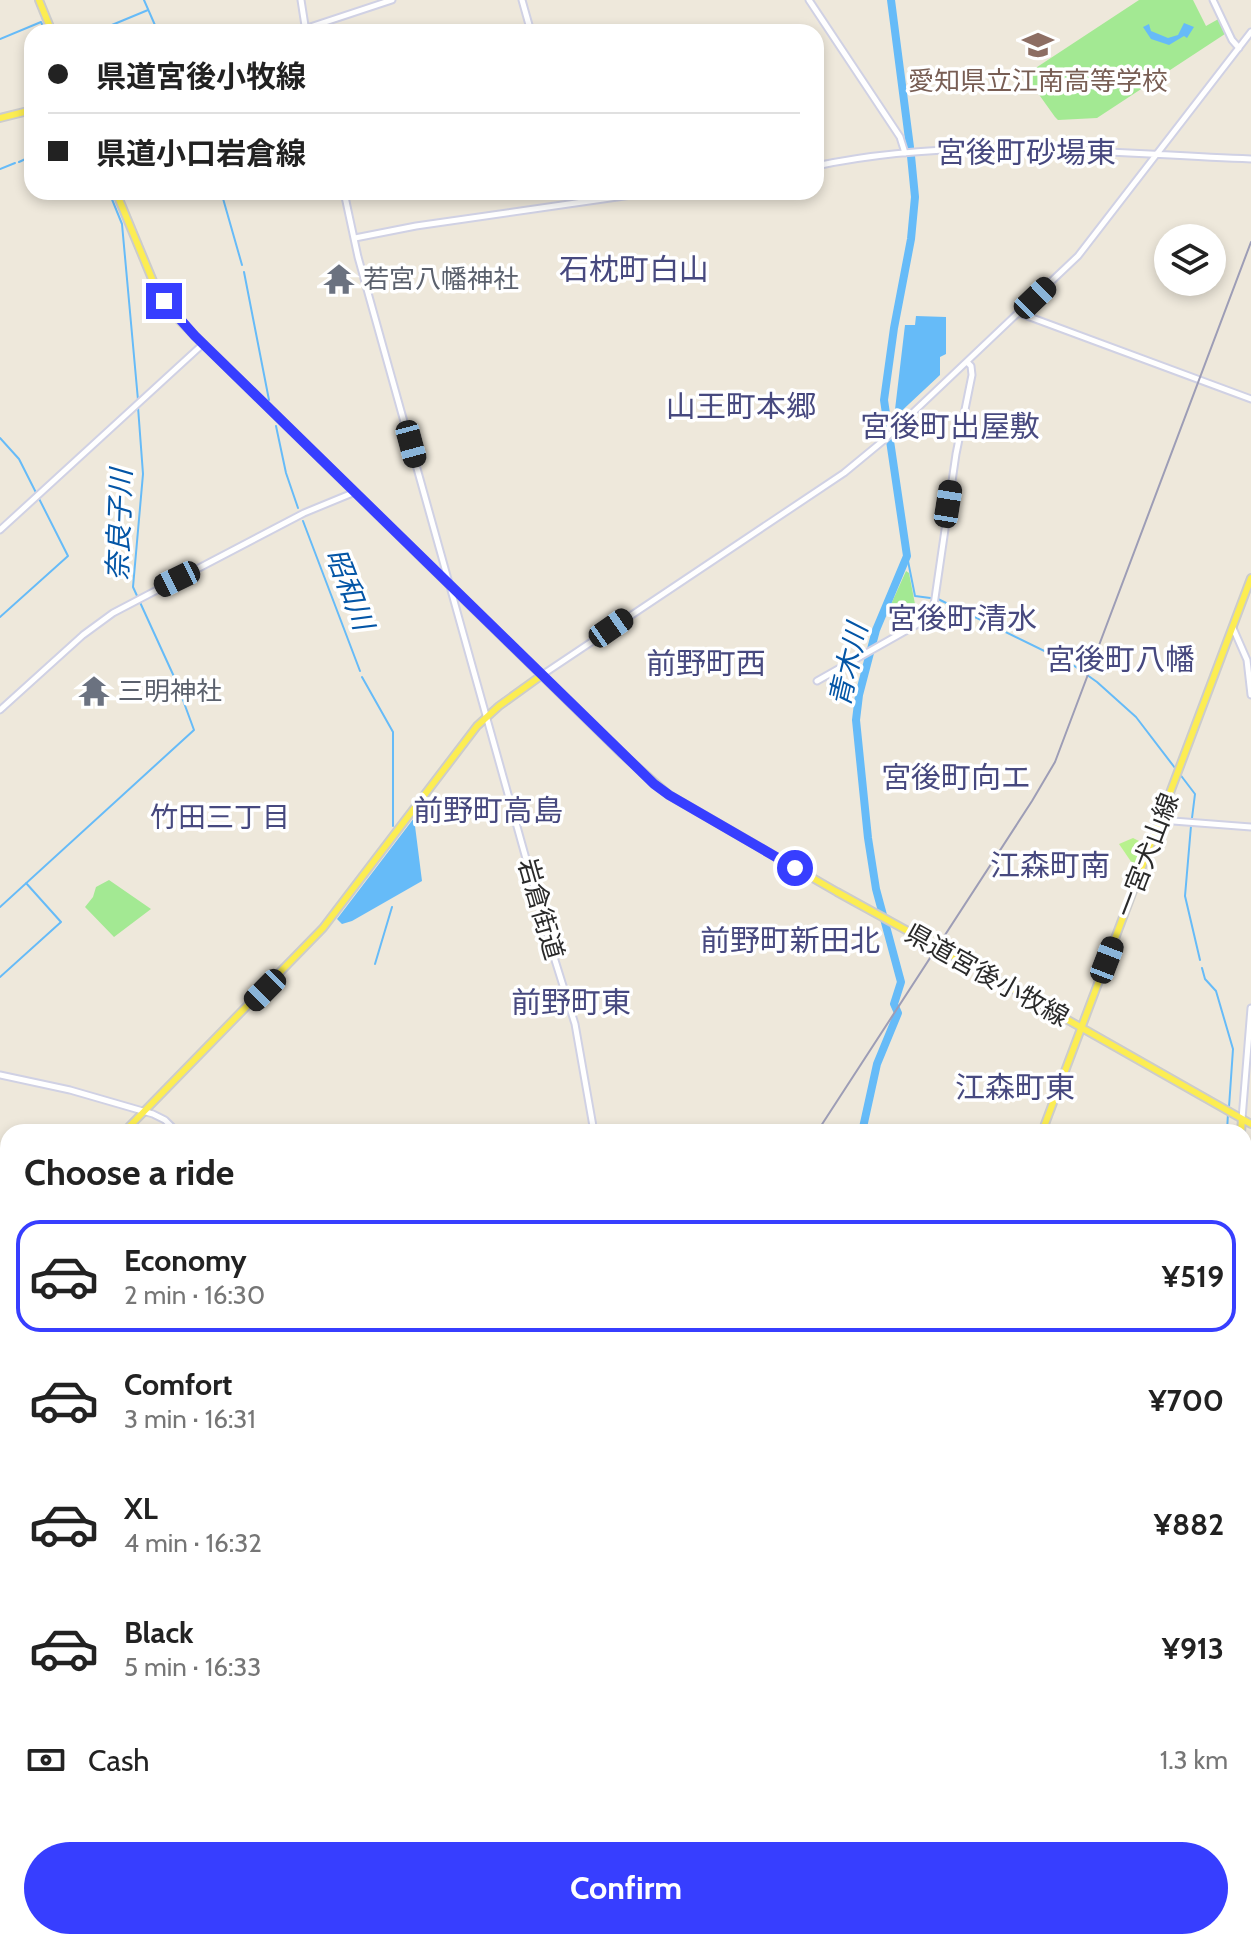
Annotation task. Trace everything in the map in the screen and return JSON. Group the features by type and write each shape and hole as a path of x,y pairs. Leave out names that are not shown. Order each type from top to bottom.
{"main road":[{"path":"39,0 49,24"},
{"path":"0,118 24,112"},
{"name":"県道宮後小牧線","path":"119,200 158,292 179,320 669,795 1251,1124"},
{"name":"一宮犬山線","path":"1045,1124 1251,578"},
{"path":"132,1124 323,928 486,716 542,675"},
{"path":"1242,1119 1242,1124"}],"street":[{"path":"301,0 305,24"},
{"path":"323,24 392,0"},
{"path":"522,0 529,24"},
{"path":"809,0 900,137 905,153"},
{"path":"1213,0 1239,48"},
{"path":"542,675 844,473 893,432 1082,251 1251,32"},
{"path":"824,165 905,153 1009,147 1251,159"},
{"name":"岩倉街道","path":"346,200 486,716 575,1024 593,1124"},
{"path":"355,238 592,200"},
{"path":"1019,313 1251,399"},
{"path":"0,530 203,344"},
{"path":"817,681 923,621 934,605 956,454 972,375 967,362"},
{"path":"0,710 105,618 297,516 355,492"},
{"path":"1233,628 1247,660 1251,695"},
{"path":"1160,820 1251,827"},
{"path":"1242,1119 1251,1008"},
{"path":"0,1075 70,1090 144,1112 168,1124"}],"green space":[{"path":"1139,0 1193,0 1206,26 1222,17 1228,32 1097,118 1058,120 1025,75"},
{"path":"906,571 915,604 906,617 912,625 896,634 895,622 888,611"},
{"path":"1133,838 1145,844 1137,866 1119,844"},
{"path":"109,880 151,909 114,937 85,907 96,887"}],"water":[{"path":"1184,23 1194,27 1187,38 1184,36 1169,45 1151,39 1143,27 1149,24 1151,31 1168,38 1178,35"},
{"path":"916,316 946,317 946,354 940,357 940,375 894,418 905,325 915,325"},
{"path":"414,818 422,881 342,924 337,919"}],"waterway":[{"name":"昭和川","path":"144,0 154,24"},
{"name":"青木川","path":"891,0 910,147"},
{"path":"114,24 148,10"},
{"name":"奈良子川","path":"36,24 42,24"},
{"name":"奈良子川","path":"0,39 24,29"},
{"name":"青木川","path":"864,1124 877,1064 898,1013 894,1004 901,982 876,889 856,720 859,695 876,630 907,556 884,400 911,239 915,197 911,156"},
{"path":"19,162 24,160"},
{"path":"0,169 15,163"},
{"name":"奈良子川","path":"112,200 122,224 138,400"},
{"name":"昭和川","path":"223,200 242,265"},
{"name":"昭和川","path":"244,272 269,400"},
{"name":"奈良子川","path":"0,907 194,730 176,681 133,587 143,474 138,407"},
{"name":"昭和川","path":"276,426 286,473 298,508"},
{"path":"0,438 19,459 68,556 0,617"},
{"name":"昭和川","path":"303,521 360,671"},
{"path":"907,556 915,596 938,599 1073,665 1136,717 1175,768"},
{"name":"昭和川","path":"362,677 393,732 393,826"},
{"path":"1179,773 1195,794 1192,818"},
{"path":"1191,826 1185,896 1200,960"},
{"name":"奈良子川","path":"0,977 61,922 26,883"},
{"name":"昭和川","path":"375,964 392,907"},
{"path":"1202,968 1205,979 1216,991 1233,1049 1229,1107"},
{"path":"1227,1124 1228,1113"}],"railway":[{"path":"822,1124 1055,762 1251,242"}],"place":[{"name":"愛知県立江南高等学校","path":"1038,45"},
{"name":"若宮八幡神社","path":"339,279"},
{"name":"三明神社","path":"94,691"}],"district":[{"name":"宮後町砂場東","path":"1026,152"},
{"name":"石枕町白山","path":"634,269"},
{"name":"山王町本郷","path":"741,406"},
{"name":"宮後町出屋敷","path":"950,426"},
{"name":"宮後町清水","path":"962,618"},
{"name":"宮後町八幡","path":"1120,659"},
{"name":"前野町西","path":"706,663"},
{"name":"宮後町向エ","path":"956,777"},
{"name":"前野町高島","path":"488,810"},
{"name":"竹田三丁目","path":"220,817"},
{"name":"江森町南","path":"1050,865"},
{"name":"前野町新田北","path":"790,940"},
{"name":"前野町東","path":"571,1002"},
{"name":"江森町東","path":"1015,1087"}],"route":[{"path":"164,301 195,336 654,784 795,868"}]}
